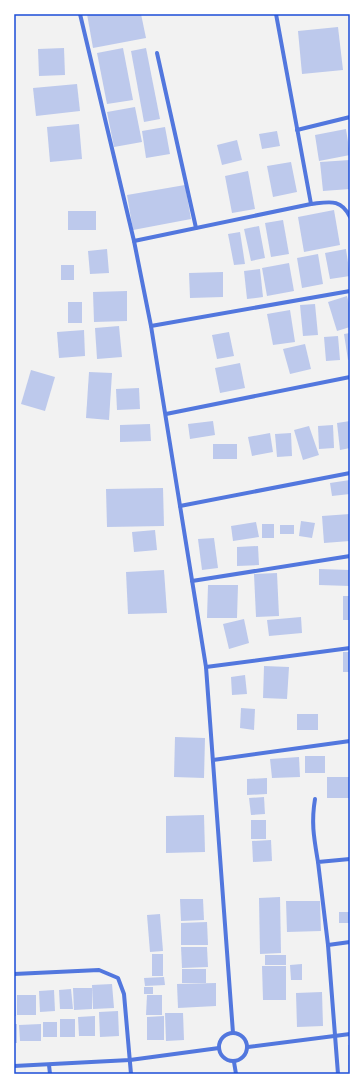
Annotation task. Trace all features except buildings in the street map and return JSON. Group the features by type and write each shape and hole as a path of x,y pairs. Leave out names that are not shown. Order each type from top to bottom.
{"street":[{"path":"80,14 134,241 151,326 206,667 233,1033"},
{"path":"276,14 311,204"},
{"path":"158,54 196,228"},
{"path":"297,130 350,117"},
{"path":"134,241 311,204 332,202 344,206 350,217"},
{"path":"151,326 350,291"},
{"path":"166,414 350,377"},
{"path":"180,506 350,473"},
{"path":"192,581 350,556"},
{"path":"206,667 350,648"},
{"path":"213,760 350,741"},
{"path":"315,799 312,824 328,945 338,1074"},
{"path":"318,862 350,859"},
{"path":"328,945 350,942"},
{"path":"14,974 99,970 118,978 124,994 131,1074"},
{"path":"233,1033 240,1035 245,1040 248,1047 246,1054 241,1060 234,1062 227,1060 221,1055 219,1048 221,1041 226,1035 233,1033"},
{"path":"248,1047 350,1034"},
{"path":"14,1066 130,1060 219,1048"},
{"path":"234,1062 236,1074"},
{"path":"49,1065 50,1074"}]}
